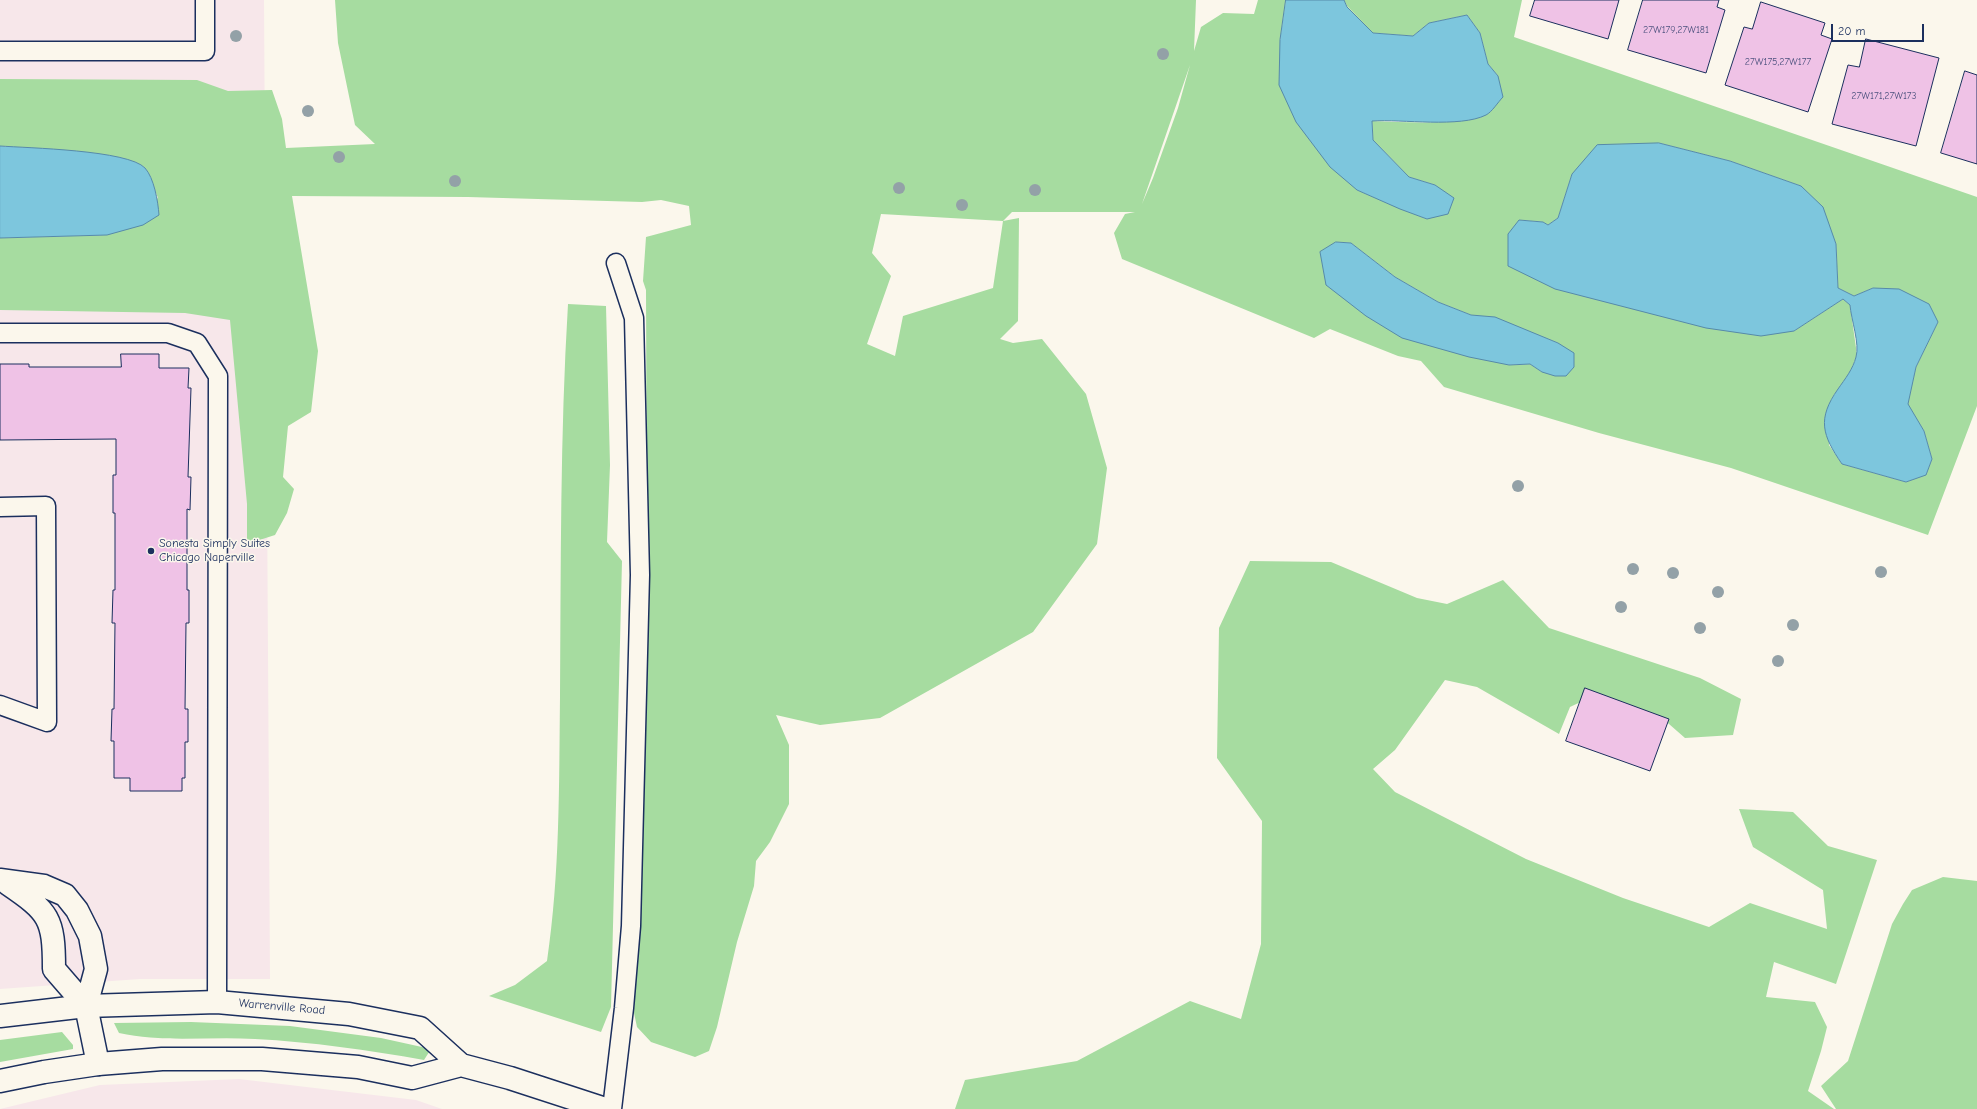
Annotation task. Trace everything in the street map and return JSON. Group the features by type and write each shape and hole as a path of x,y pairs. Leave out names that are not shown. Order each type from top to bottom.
{"main road":[{"path":"2,880 33,901 49,920 54,945 54,969 86,1006"},
{"path":"2,880 44,886 65,895 77,910 90,936 96,969 86,1006 98,1064"},
{"name":"Warrenville Road","path":"0,1016 86,1006 217,1002 349,1014 420,1028 461,1066"},
{"name":"Warrenville Road","path":"0,1081 44,1072 98,1064 162,1059 262,1059 358,1067 412,1078 461,1066 510,1078 605,1109"}],"lane":[{"path":"0,51 205,51 205,0"},
{"path":"612,1109 624,1008 630,926 640,575 634,318 616,263"},
{"path":"0,333 168,333 197,342 218,376 217,1002"},
{"path":"0,507 46,506 47,722 0,705"}],"shaded area":[{"path":"0,0 264,0 270,979 140,979 0,989"},
{"path":"239,1079 416,1100 442,1109 0,1109 100,1085"}],"green space":[{"path":"335,0 1196,0 1194,51 1201,27 1223,13 1254,14 1258,0 1286,0 1280,40 1357,190 1427,219 1435,185 1409,177 1373,140 1372,121 1445,122 1473,118 1487,114 1498,76 1488,64 1480,33 1467,15 1429,23 1413,36 1373,33 1347,6 1344,0 1522,0 1514,37 1977,197 1977,406 1928,535 1731,468 1599,433 1444,387 1421,361 1398,356 1330,329 1314,338 1122,259 1114,233 1125,214 1135,212 1012,212 1003,221 1019,218 1018,321 1000,339 1013,343 1042,339 1086,394 1107,468 1097,544 1033,632 880,718 820,725 776,715 789,745 789,804 770,842 756,861 754,886 737,942 717,1027 709,1051 695,1057 651,1042 637,1027 634,1013 647,567 646,290 643,281 646,237 691,225 689,206 661,200 642,202 468,197 292,196 318,351 311,412 288,426 283,477 294,489 287,513 275,535 247,544 247,504 230,320 185,313 0,310 0,238 107,235 158,198 144,167 133,162 117,157 97,154 0,146 0,79 197,80 228,91 272,90 282,119 286,148 375,144 355,125 338,43","holes":["1190,65 1178,108 1142,204","1659,143 1730,161 1801,186 1836,244 1838,288 1854,296 1873,288 1938,322 1916,367 1907,404 1924,431 1932,459 1926,474 1906,482 1842,464 1829,445 1832,398 1850,373 1857,355 1850,305 1843,299 1794,331 1519,220 1543,222 1548,225 1558,218 1572,174","881,214 1003,221 993,288 903,316 895,356 867,344 891,276 872,253","1336,242 1351,243 1395,277 1438,302 1471,315 1528,332 1558,343 1542,372 1530,364 1509,365"]},
{"path":"568,304 606,306 610,465 607,542 622,561 611,1007 601,1032 489,996 515,985 547,961 551,928 557,862 558,829 562,451"},
{"path":"1250,561 1331,562 1417,598 1447,604 1503,580 1549,628 1700,678 1741,699 1733,735 1685,738 1661,717 1591,697 1570,707 1559,734 1477,687 1445,680 1395,750 1373,769 1395,792 1526,859 1623,898 1709,927 1750,903 1827,929 1823,890 1753,847 1739,809 1793,812 1828,846 1877,860 1836,984 1774,962 1766,997 1815,1002 1827,1027 1808,1091 1834,1109 955,1109 965,1080 1077,1061 1190,1001 1241,1019 1261,944 1262,821 1217,758 1219,628"},
{"path":"1943,877 1977,881 1977,1109 1836,1109 1821,1086 1848,1061 1892,924 1912,890"},
{"path":"191,1022 290,1026 381,1038 431,1049 424,1060 340,1047 276,1040 238,1038 152,1038 119,1033 114,1023"},
{"path":"62,1032 73,1045 73,1049 0,1062 0,1040"}],"water":[{"path":"1286,0 1344,0 1347,7 1373,33 1413,36 1429,23 1467,15 1480,33 1488,64 1498,76 1503,97 1493,109 1486,115 1475,119 1461,121 1372,121 1373,140 1409,177 1435,185 1454,198 1448,214 1427,219 1400,209 1357,190 1330,167 1296,122 1279,85 1280,40"},
{"path":"1659,143 1730,161 1801,186 1823,207 1836,244 1838,288 1854,296 1873,288 1899,289 1929,304 1938,322 1916,367 1908,404 1924,431 1932,459 1926,475 1906,482 1842,464 1830,444 1826,435 1825,427 1827,409 1831,400 1851,370 1857,352 1850,305 1843,299 1794,331 1761,336 1706,328 1555,289 1508,266 1508,234 1519,220 1543,222 1548,225 1558,218 1572,174 1597,145"},
{"path":"0,146 77,151 119,157 135,162 145,168 151,178 157,197 159,215 143,225 107,235 0,238"},
{"path":"1336,242 1351,243 1395,277 1438,302 1471,315 1495,317 1558,343 1574,353 1574,367 1566,376 1555,376 1542,372 1530,364 1509,365 1469,357 1402,338 1366,316 1326,285 1320,252"}],"building":[{"path":"1535,0 1619,0 1608,39 1530,16"},
{"path":"1643,0 1719,0 1717,7 1725,10 1706,73 1628,50"},
{"path":"1761,2 1825,23 1821,35 1832,39 1808,112 1725,85 1744,27 1752,29"},
{"path":"1866,39 1939,58 1916,146 1832,124 1848,65 1859,67"},
{"path":"1965,71 1977,75 1977,164 1941,153"},
{"name":"Sonesta Simply Suites Chicago Naperville","path":"121,354 159,354 159,368 189,368 188,388 191,388 188,477 191,477 190,510 187,509 187,590 189,590 189,623 186,623 185,709 188,709 188,742 185,742 185,778 182,778 182,791 130,791 130,778 114,778 114,741 111,741 112,709 114,709 115,623 112,623 113,590 115,590 115,513 113,513 113,475 116,475 116,439 0,440 0,364 29,364 29,367 121,367"},
{"path":"1585,688 1669,719 1650,771 1566,741"}],"place":[{"name":"Sonesta Simply Suites Chicago Naperville","path":"151,551"}]}
